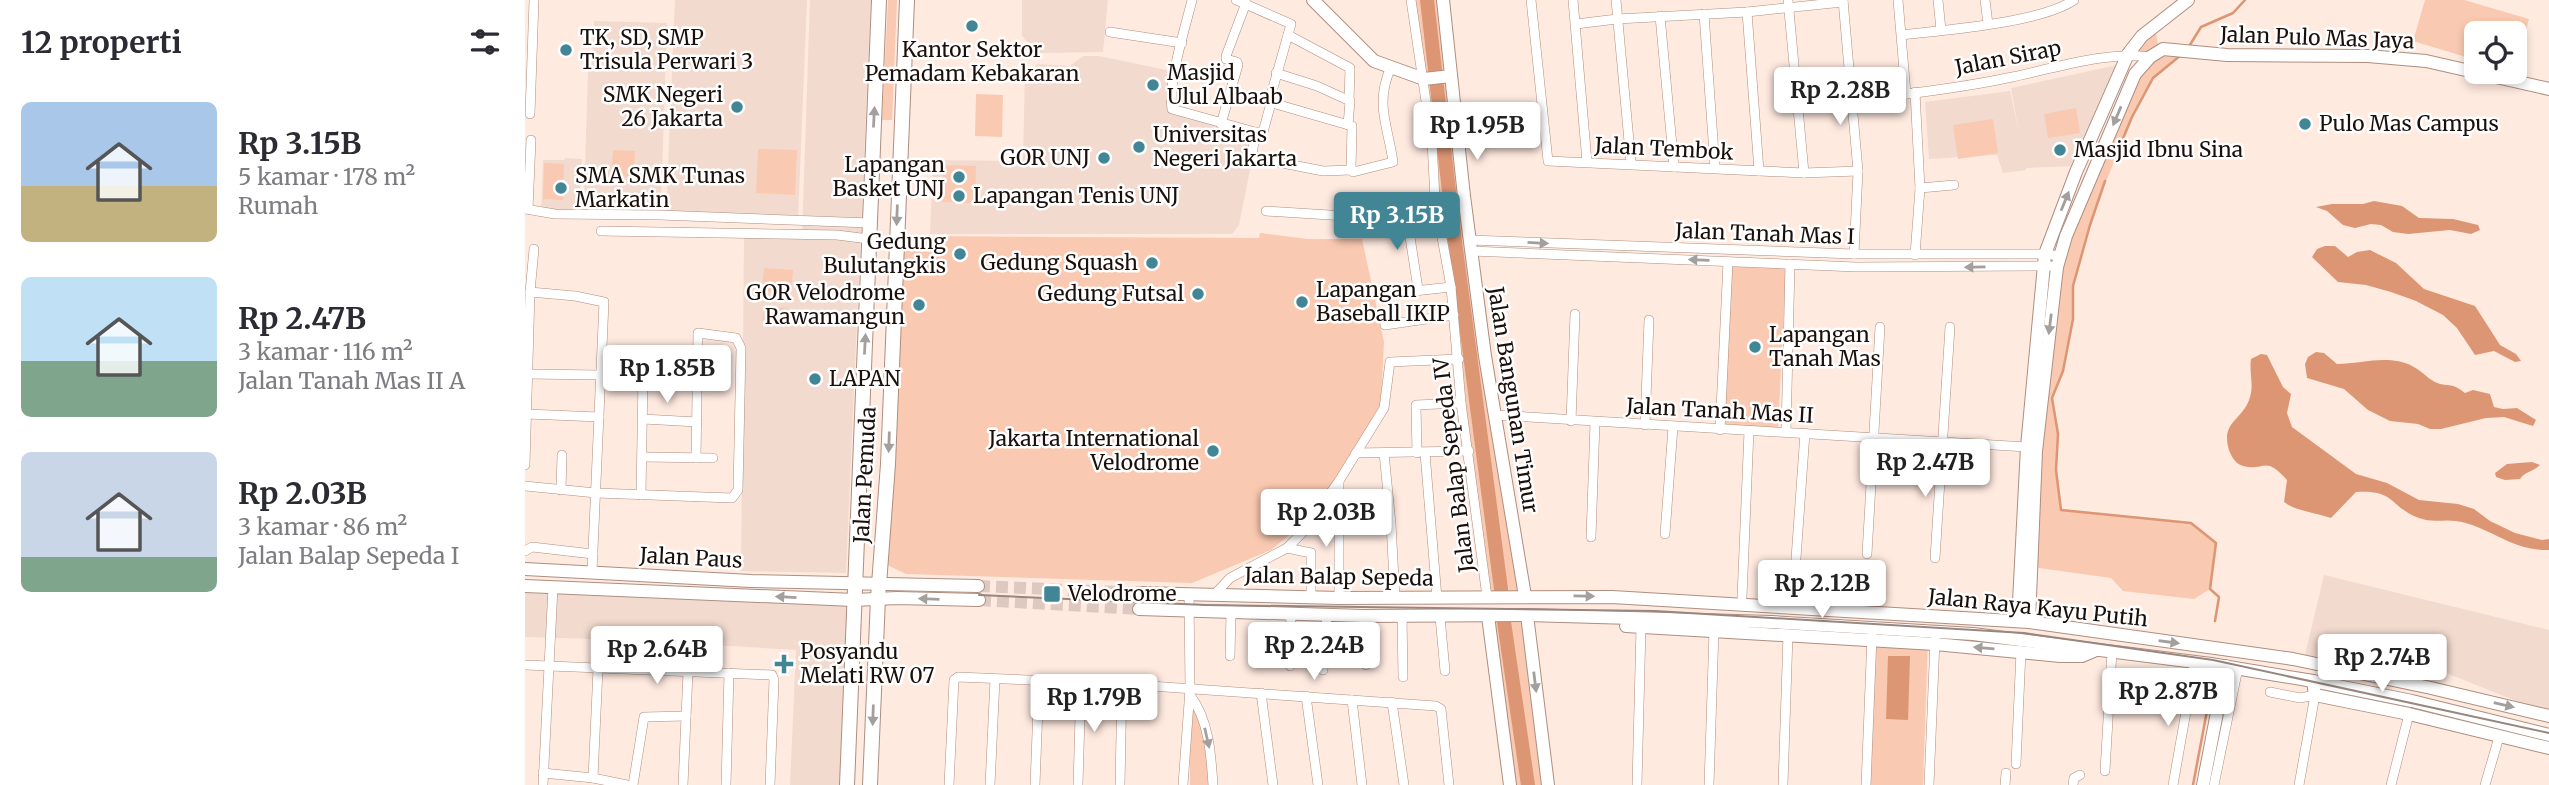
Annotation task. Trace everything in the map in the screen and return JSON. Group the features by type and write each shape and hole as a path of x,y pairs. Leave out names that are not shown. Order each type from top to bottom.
{"main road":[{"name":"Jalan Pemuda","path":"847,785 879,0"},
{"name":"Jalan Pemuda","path":"870,785 878,598 888,464 907,0"},
{"path":"1313,0 1326,6 1363,52 1374,61 1390,69 1425,79 1449,76"},
{"name":"Jalan Bangunan Timur","path":"1443,0 1449,76 1470,245 1520,596"},
{"path":"2024,621 2027,447 2044,260 2076,172 2127,54 2182,2"},
{"path":"2024,621 2036,451 2059,262 2080,203 2135,74 2150,57 2164,50 2156,38 2155,26"},
{"name":"Jalan Pulo Mas Jaya","path":"2164,50 2227,55 2368,56 2426,61 2549,89"},
{"name":"Jalan Paus","path":"525,569 855,584"},
{"path":"855,584 879,582 978,586"},
{"name":"Jalan Paus","path":"525,586 854,600"},
{"name":"Jalan Balap Sepeda","path":"1139,593 1339,598 1520,596"},
{"name":"Jalan Raya Kayu Putih","path":"1520,596 1612,597 2024,621 2293,659 2549,716"},
{"path":"1399,598 1402,616"},
{"path":"854,600 979,600"},
{"path":"1771,622 1772,606"},
{"name":"Jalan Balap Sepeda","path":"1139,609 1363,616 1523,615"},
{"path":"1492,615 1510,785"},
{"path":"1523,615 1548,785"},
{"name":"Jalan Raya Kayu Putih","path":"1523,615 1771,622 1872,634"},
{"name":"Jalan Raya Kayu Putih","path":"1546,616 1641,627 1788,635 2022,638 2195,661 2312,681 2453,710 2549,735"},
{"name":"Jalan Raya Kayu Putih","path":"1935,637 2060,656 2082,656 2106,650"},
{"path":"2203,785 2225,666"},
{"path":"2312,681 2315,695 2549,748"},
{"path":"2453,710 2456,694"},
{"path":"2415,716 2425,704"}],"street":[{"path":"530,114 534,0"},
{"path":"1192,0 1171,99 1172,109 1221,124 1263,132 1271,103 1269,97 1291,27 1289,22 1241,2 1226,56 1226,59 1237,62 1238,65 1221,124"},
{"name":"Jalan Balap Sepeda IV","path":"1411,0 1425,79 1435,199 1451,287 1461,403 1491,597"},
{"name":"Jalan Tembok","path":"1531,0 1546,158 1550,161 1804,173 1858,172"},
{"path":"1573,0 1587,162"},
{"path":"1616,0 1631,163"},
{"path":"1898,0 1920,188 1915,255"},
{"path":"1938,0 1941,30"},
{"path":"1985,0 1988,23"},
{"path":"1902,35 2029,16 2074,0"},
{"path":"1576,24 1617,19 1747,12 1788,4 1843,1 1858,172 1854,254"},
{"path":"1788,4 1804,173"},
{"path":"1747,12 1759,171"},
{"path":"1704,14 1715,168"},
{"path":"1660,16 1674,167"},
{"path":"1110,32 1182,43"},
{"path":"1288,35 1350,68 1351,104 1348,125"},
{"name":"Jalan Sirap","path":"1853,101 2005,79 2104,57 2127,54 2150,57"},
{"path":"1255,132 1252,157 1323,170 1355,172 1393,162 1382,103 1384,84 1390,69"},
{"path":"1276,73 1317,86 1349,101"},
{"path":"1271,103 1353,128 1351,170"},
{"path":"531,140 526,209 555,214 870,223"},
{"path":"1920,188 1954,185"},
{"path":"1418,289 1406,211 1408,202 1435,199"},
{"path":"1265,211 1361,217 1406,211"},
{"path":"660,215 662,231"},
{"path":"843,221 843,235"},
{"path":"601,231 843,235 869,239"},
{"name":"Jalan Tanah Mas I","path":"1470,245 1728,262 1894,267 2044,260"},
{"name":"Jalan Tanah Mas I","path":"1470,245 1915,255 2059,262"},
{"path":"525,465 530,292 534,249"},
{"path":"1720,430 1728,262"},
{"path":"1786,432 1790,264"},
{"path":"1377,295 1451,287"},
{"path":"530,292 604,302 592,572"},
{"path":"1571,421 1575,314"},
{"path":"1385,325 1454,315"},
{"path":"1645,425 1649,320"},
{"path":"1867,554 1880,327"},
{"path":"1935,558 1950,327"},
{"path":"525,486 596,493 732,498 738,490 740,341 736,338 698,333 696,458"},
{"path":"1214,595 1230,578 1287,548 1302,533 1339,481 1384,408 1390,362 1459,359"},
{"path":"528,374 601,375"},
{"path":"641,495 643,376"},
{"path":"680,378 698,379"},
{"name":"Jalan Balap Sepeda IV","path":"1437,598 1416,405 1461,403"},
{"path":"527,414 599,417"},
{"name":"Jalan Tanah Mas II","path":"1495,415 2027,447"},
{"path":"643,419 697,422"},
{"path":"1591,537 1595,422"},
{"path":"1665,534 1673,427"},
{"path":"1742,597 1749,431"},
{"path":"1793,600 1805,433"},
{"path":"1356,453 1469,451"},
{"path":"1384,453 1399,598"},
{"path":"561,490 562,455"},
{"path":"643,457 713,458"},
{"path":"1339,481 1339,598"},
{"path":"525,551 533,547 593,554"},
{"path":"1287,548 1311,553 1311,597"},
{"path":"543,785 553,587"},
{"path":"1183,785 1190,692 1189,594"},
{"path":"1230,656 1231,612"},
{"path":"1290,666 1291,614"},
{"path":"1323,670 1327,615"},
{"path":"1363,616 1366,665"},
{"path":"1402,616 1403,677"},
{"path":"1440,617 1445,671"},
{"path":"1637,785 1641,627"},
{"path":"1709,785 1714,630"},
{"path":"1866,785 1872,634"},
{"path":"1783,785 1788,635"},
{"path":"1929,785 1935,637"},
{"path":"2105,771 2106,650"},
{"path":"2016,764 2021,651"},
{"path":"2173,785 2195,661"},
{"path":"525,665 770,674 774,677 770,785"},
{"path":"2214,785 2225,666"},
{"path":"593,778 598,669"},
{"path":"684,785 688,672"},
{"path":"726,785 729,673"},
{"path":"949,785 955,678 1122,684 1190,692 1261,693 1436,706 1441,709 1449,785"},
{"path":"990,785 995,679"},
{"path":"1035,785 1038,681"},
{"path":"1077,785 1081,682"},
{"path":"1120,785 1122,684"},
{"path":"1190,692 1201,710 1211,753 1213,785"},
{"path":"2270,692 2300,698 2315,695 2299,785"},
{"path":"1261,693 1273,785"},
{"path":"1306,696 1318,785"},
{"path":"1352,700 1362,785"},
{"path":"1392,702 1404,785"},
{"path":"633,785 644,717 686,716"},
{"path":"2391,785 2415,716"},
{"path":"2486,785 2499,737"},
{"path":"2005,785 2006,772"},
{"path":"543,773 593,778 627,785"},
{"path":"2073,785 2074,778 2080,775"}],"shaded area":[{"name":"SMK Negeri 26 Jakarta","path":"675,0 807,0 798,220 666,214"},
{"path":"810,0 871,0 846,573 741,571 744,235 802,236"},
{"path":"888,0 897,0 892,120 882,120"},
{"path":"1022,0 1108,0 1103,52 1037,53 1022,36"},
{"path":"1411,0 1443,0 1464,196 1525,596 1487,597"},
{"path":"2425,0 2464,0 2529,19 2527,26 2527,21 2464,21 2464,56 2413,41"},
{"path":"594,21 667,23 661,204 584,202 588,69 592,69"},
{"path":"2155,26 2158,45 2186,52 2153,78 2132,117 2095,209 2073,286 2073,320 2063,371 2052,398 2058,434 2056,470 2061,510 2191,523 2216,543 2210,589 2194,599 2123,591 2111,578 2032,567 2057,267 2149,57 2128,54"},
{"name":"Universitas Negeri Jakarta","path":"1083,56 1099,56 1176,72 1169,110 1257,135 1239,225 1232,234 930,234 933,160 1023,161 1025,69 1034,68 1037,64 1070,66"},
{"path":"2117,65 2076,166 2026,168 2003,173 1997,155 1929,159 1925,102 2010,91 2019,133 2011,88"},
{"path":"976,94 1003,95 1002,137 975,136"},
{"path":"2076,108 2080,133 2048,138 2044,114"},
{"path":"1993,119 1998,153 1958,159 1953,125"},
{"path":"758,149 797,150 795,195 756,193"},
{"path":"613,150 635,151 634,177 611,176"},
{"name":"SMA SMK Tunas Markatin","path":"582,159 579,218 541,217 543,160"},
{"path":"544,163 564,164 563,200 543,199"},
{"name":"Lapangan Basket UNJ","path":"943,165 976,166 975,203 942,202"},
{"path":"2374,201 2402,206 2419,218 2453,219 2478,225 2480,230 2471,234 2450,230 2408,234 2393,232 2381,225 2371,224 2355,228 2343,225 2327,211 2316,207"},
{"path":"1260,233 1308,239 1362,239 1384,342 1381,402 1346,477 1307,520 1271,550 1192,583 906,574 881,562 896,236 1259,238"},
{"path":"2335,246 2348,257 2370,250 2396,263 2424,289 2475,306 2500,345 2516,354 2521,361 2515,362 2494,351 2475,355 2457,328 2443,315 2416,301 2366,285 2338,282 2312,257 2317,249"},
{"name":"Lapangan Tanah Mas","path":"1732,265 1786,267 1778,429 1724,426"},
{"path":"764,268 793,270 791,293 762,291"},
{"path":"764,307 788,308 788,321 763,320"},
{"path":"2316,352 2324,353 2337,364 2384,360 2403,362 2439,384 2456,387 2465,393 2473,390 2490,394 2494,407 2517,408 2536,420 2533,426 2504,417 2486,418 2441,429 2390,421 2368,410 2344,389 2307,378 2305,364 2308,357"},
{"path":"2261,354 2267,355 2283,387 2291,394 2287,413 2292,427 2356,474 2387,483 2419,500 2458,504 2474,509 2490,521 2515,533 2542,540 2549,539 2549,550 2523,547 2456,521 2419,518 2378,493 2356,492 2331,518 2300,510 2284,502 2287,480 2269,466 2250,467 2238,464 2230,453 2227,440 2230,427 2250,397 2251,359"},
{"path":"2532,462 2540,465 2520,479 2505,480 2496,477 2495,473 2507,464"},
{"path":"2324,575 2549,630 2549,714 2436,669 2305,655"},
{"path":"525,593 852,606 844,785 790,785 796,650 525,637"},
{"path":"1527,615 1548,785 1510,785 1488,616"},
{"path":"1867,635 1928,640 1923,785 1865,785"},
{"path":"1888,656 1910,656 1908,720 1886,719"},
{"path":"1190,699 1200,715 1211,785 1190,785"}],"waterway":[{"path":"1427,0 1453,226 1501,589"},
{"path":"2188,48 2201,27 2233,13 2245,0"},
{"path":"2114,160 2132,117 2153,78 2181,55"},
{"path":"2105,181 2073,286 2073,319 2063,371 2052,398 2058,434 2056,470 2061,510 2191,523 2216,543 2210,589 2219,597 2215,621"},
{"path":"1504,622 1528,785"},
{"path":"2193,785 2213,679"}],"tunnel":[{"path":"978,586 1139,593"},
{"path":"979,600 1139,609"}],"tram line":[{"path":"979,595 1205,605 1655,611 2024,633 2213,660 2549,733"}],"place":[{"name":"Kantor Sektor Pemadam Kebakaran","path":"972,26"},
{"name":"TK, SD, SMP Trisula Perwari 3","path":"566,50"},
{"name":"Masjid Ulul Albaab","path":"1153,85"},
{"name":"SMK Negeri 26 Jakarta","path":"737,107"},
{"name":"Pulo Mas Campus","path":"2305,124"},
{"name":"Universitas Negeri Jakarta","path":"1139,147"},
{"name":"Masjid Ibnu Sina","path":"2060,150"},
{"name":"GOR UNJ","path":"1104,158"},
{"name":"Lapangan Basket UNJ","path":"959,177"},
{"name":"SMA SMK Tunas Markatin","path":"561,188"},
{"name":"Lapangan Tenis UNJ","path":"959,196"},
{"name":"Gedung Bulutangkis","path":"960,254"},
{"name":"Gedung Squash","path":"1152,263"},
{"name":"Gedung Futsal","path":"1198,294"},
{"name":"Lapangan Baseball IKIP","path":"1302,302"},
{"name":"GOR Velodrome Rawamangun","path":"919,305"},
{"name":"Lapangan Tanah Mas","path":"1755,347"},
{"name":"LAPAN","path":"815,379"},
{"name":"Jakarta International Velodrome","path":"1213,451"},
{"name":"Velodrome","path":"1052,594"},
{"name":"Posyandu Melati RW 07","path":"784,664"}]}
